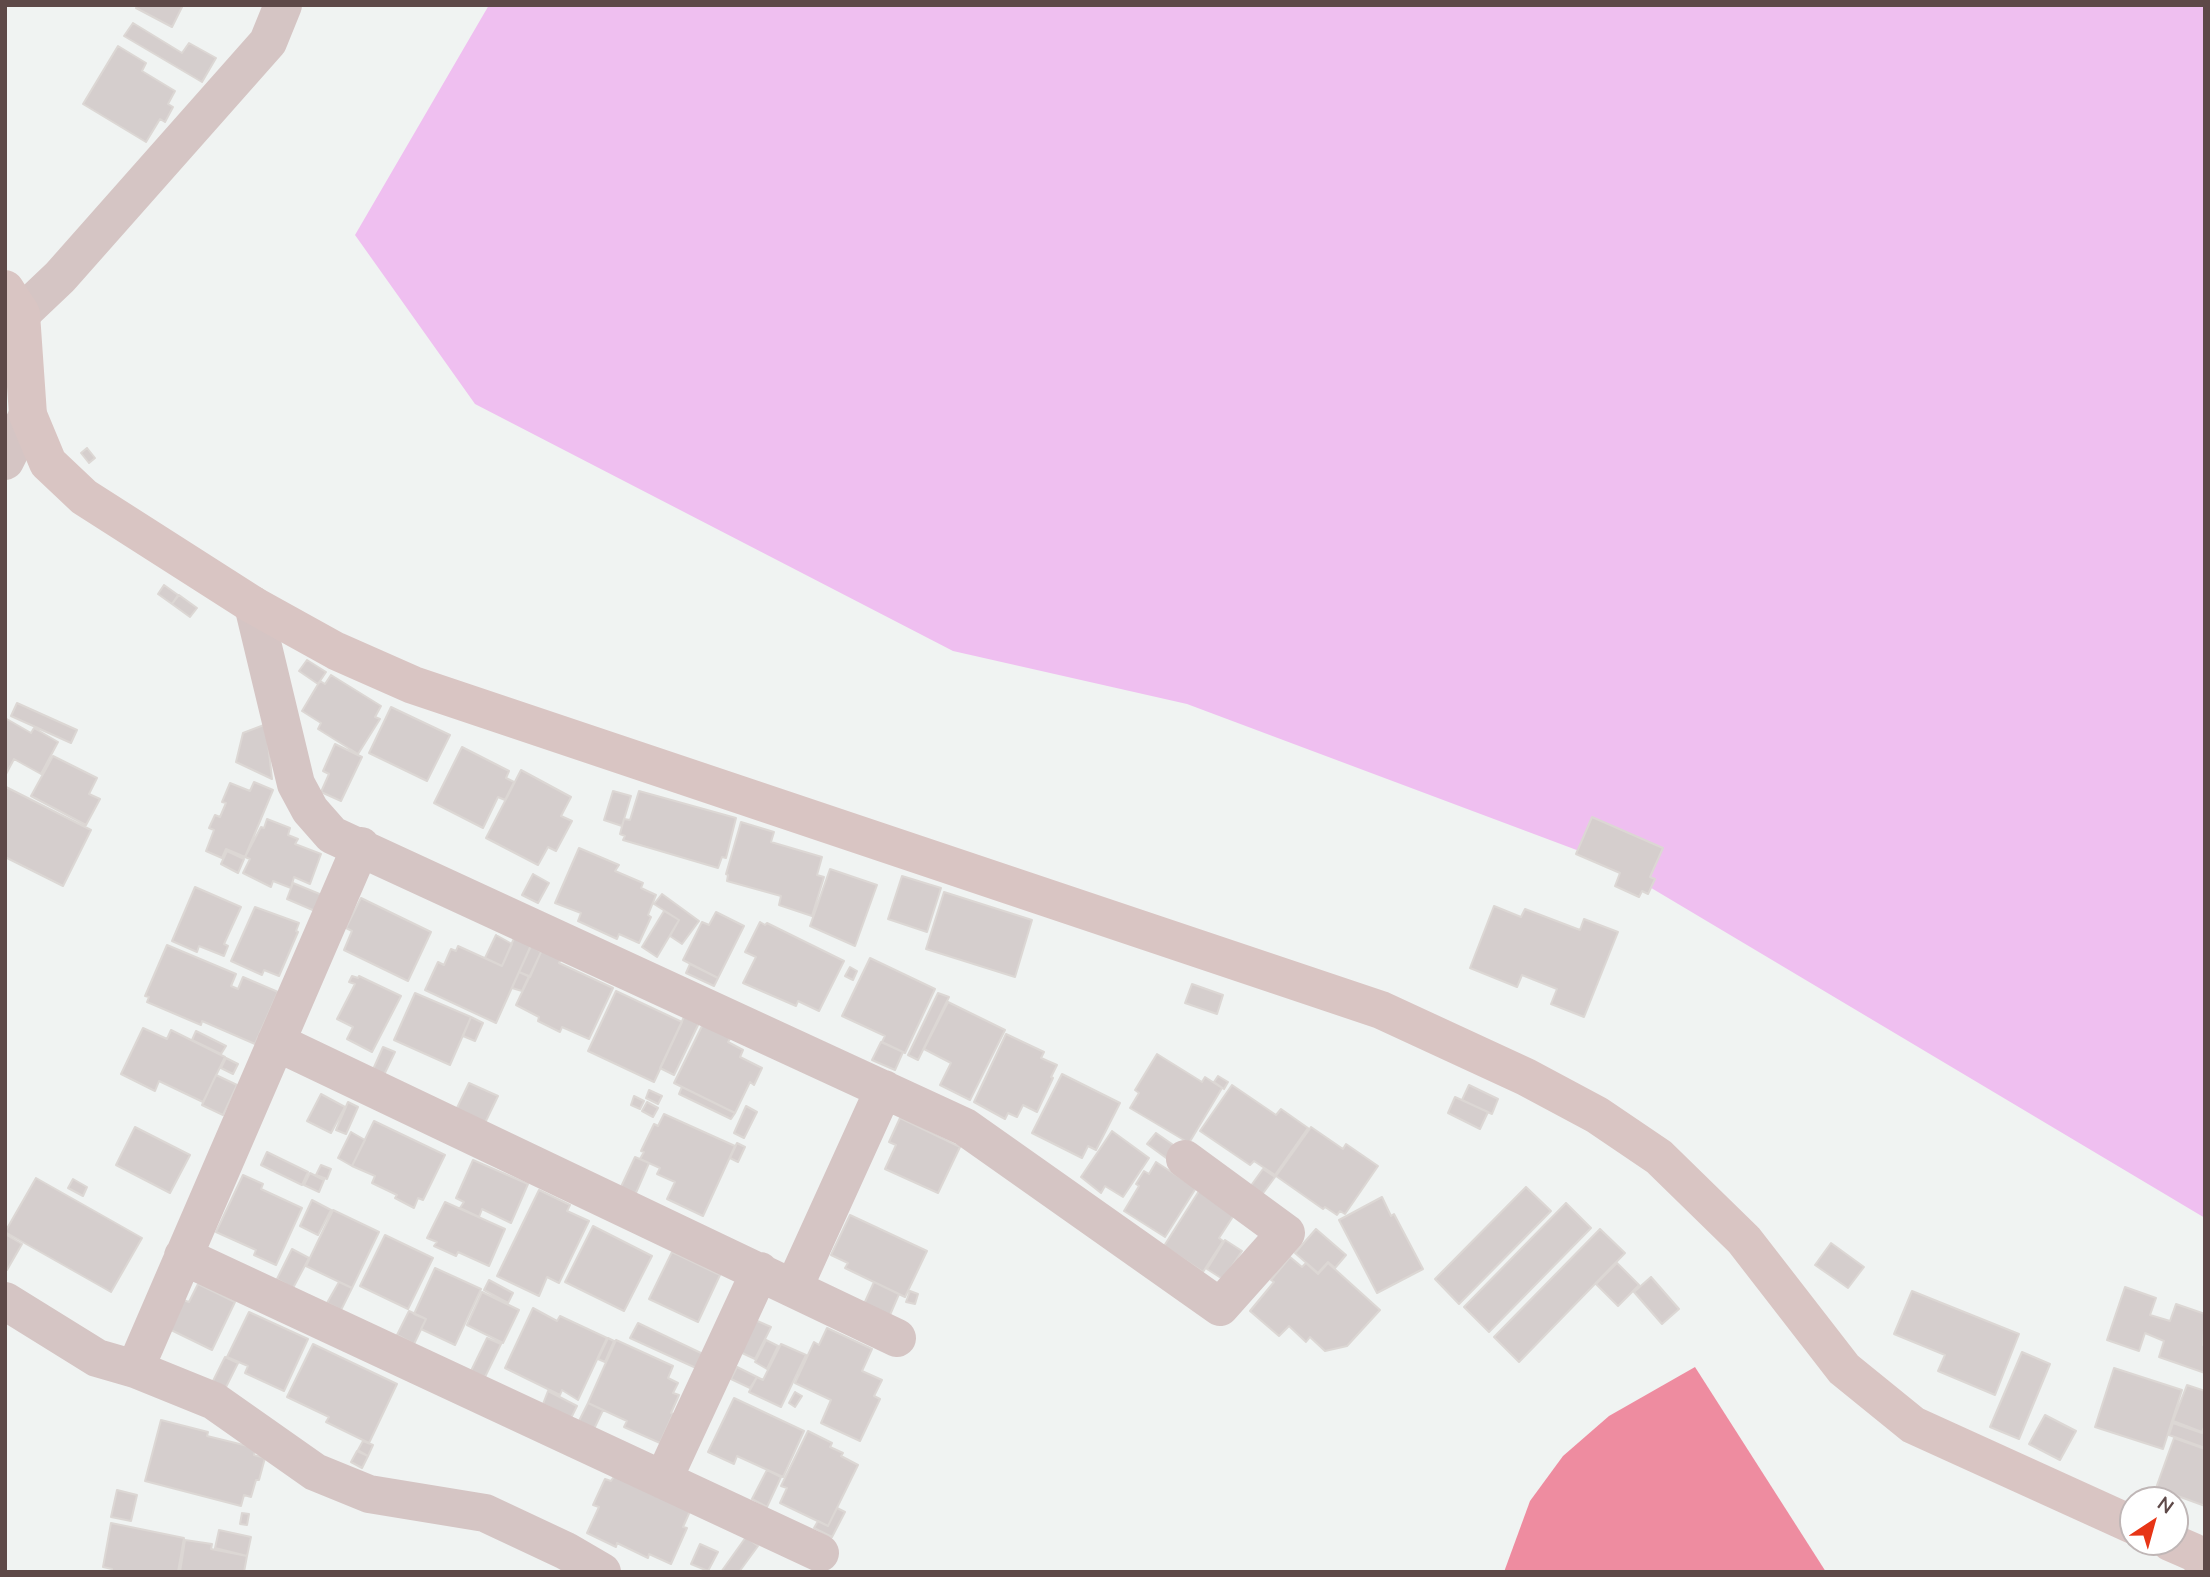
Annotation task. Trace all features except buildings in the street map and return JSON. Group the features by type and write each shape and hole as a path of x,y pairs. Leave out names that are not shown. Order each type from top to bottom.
{"street":[{"path":"283,5 268,42 60,277 13,301 28,415 48,463 83,497 253,606 336,651 413,684 1381,1010 1526,1077 1597,1115 1659,1157 1744,1240 1844,1369 1913,1425 2119,1519"},
{"path":"5,461 28,415"},
{"path":"253,606 296,783 310,810 332,835 361,846 965,1128 1220,1307 1286,1233 1185,1159"},
{"path":"135,1369 361,846"},
{"path":"276,1042 897,1338"},
{"path":"794,1287 884,1089"},
{"path":"183,1256 820,1553"},
{"path":"663,1480 760,1271"},
{"path":"5,1301 97,1358 135,1369 214,1401 315,1472 369,1493 485,1513 566,1551 603,1572"},
{"path":"2189,1550 2205,1562"}],"shaded area":[{"path":"489,5 2205,5 2205,1218 1606,861 1187,704 953,651 475,404 355,235"},
{"path":"1695,1367 1826,1572 1504,1572 1530,1501 1563,1456 1609,1416"}]}
